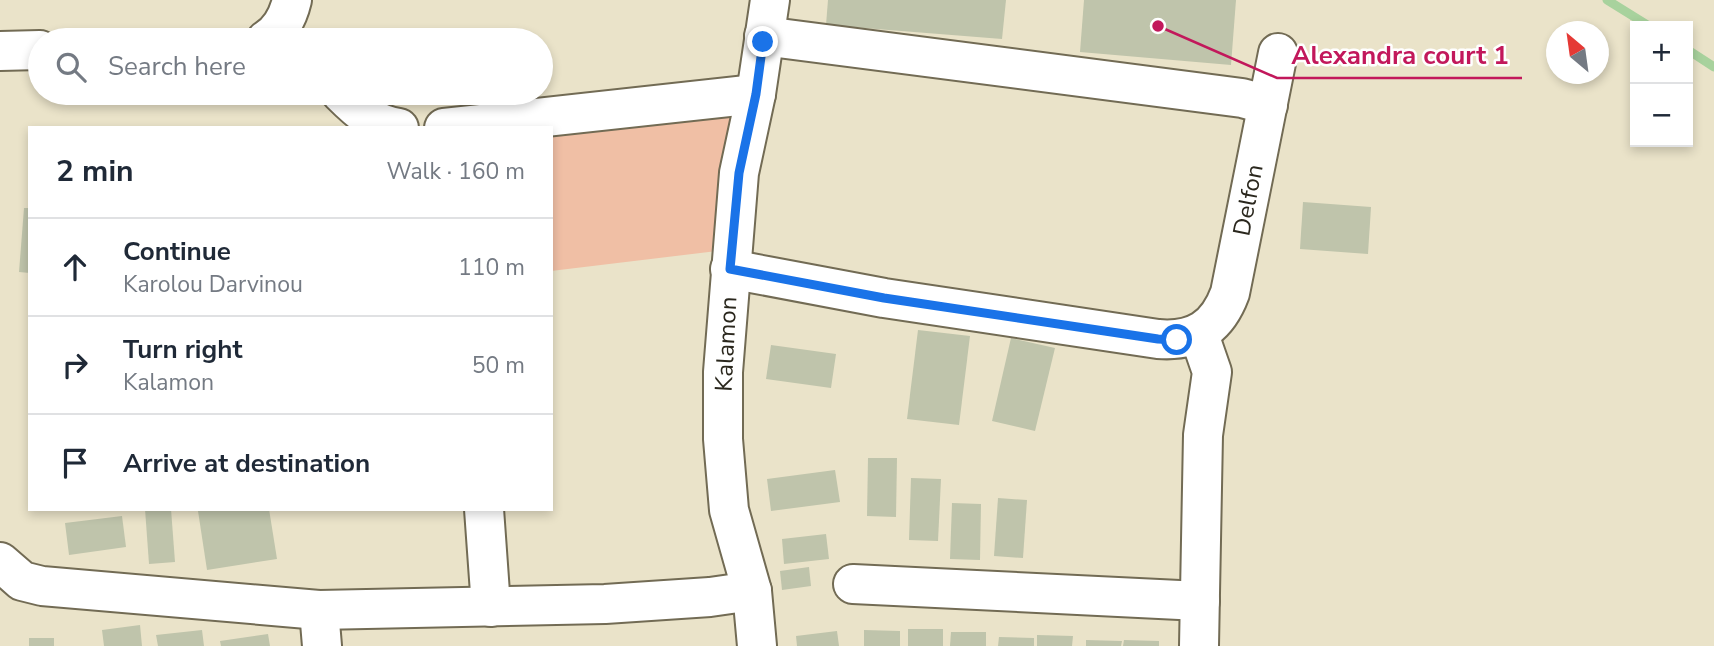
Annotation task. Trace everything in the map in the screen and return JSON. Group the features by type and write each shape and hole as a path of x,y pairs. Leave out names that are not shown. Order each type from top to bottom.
{"street":[{"path":"280,28 288,15 292,0"},
{"path":"767,18 1268,105"},
{"name":"Kalamon","path":"757,646 752,591 729,510 723,439 723,372 739,173 756,94 767,18"},
{"path":"0,51 28,50"},
{"name":"Delfon","path":"1195,335 1216,319 1230,293 1278,53"},
{"path":"470,126 756,94"},
{"path":"353,105 377,122 392,126"},
{"path":"730,269 884,298 1158,339 1177,340 1195,335 1203,346 1212,372 1203,435 1199,646"},
{"path":"484,511 491,607"},
{"path":"2,567 22,581 42,586 320,628 491,607 631,602 710,597 752,591"},
{"path":"853,584 1200,601"}],"shaded area":[{"path":"737,116 717,251 553,271 553,135"}],"building":[{"path":"828,0 1006,0 1002,39 826,25"},
{"path":"1084,0 1236,0 1231,65 1080,52"},
{"path":"1303,202 1371,207 1368,254 1300,249"},
{"path":"24,208 28,208 28,273 19,272"},
{"path":"918,330 970,336 959,425 907,419"},
{"path":"1011,338 1055,348 1035,431 992,421"},
{"path":"771,345 836,354 831,388 766,379"},
{"path":"868,458 897,458 896,517 867,516"},
{"path":"835,470 840,502 771,511 767,479"},
{"path":"911,478 941,479 938,541 909,540"},
{"path":"998,498 1027,500 1023,558 994,556"},
{"path":"952,503 981,504 980,560 950,559"},
{"path":"145,511 171,511 175,562 149,564"},
{"path":"198,511 269,511 277,559 207,570"},
{"path":"122,516 126,547 69,555 65,523"},
{"path":"826,534 829,559 784,564 782,539"},
{"path":"809,567 811,586 782,590 780,571"},
{"path":"140,625 142,646 104,646 102,630"},
{"path":"908,629 943,629 943,646 908,646"},
{"path":"202,630 204,646 158,646 156,635"},
{"path":"864,630 900,631 900,646 864,646"},
{"path":"837,631 839,646 797,646 796,636"},
{"path":"951,632 986,632 986,646 950,646"},
{"path":"268,634 270,646 221,646 220,641"},
{"path":"1037,635 1073,636 1072,646 1037,646"},
{"path":"999,637 1034,638 1034,646 998,646"},
{"path":"29,638 54,638 54,646 29,646"},
{"path":"1086,640 1122,641 1121,646 1086,646"},
{"path":"1124,640 1159,641 1159,646 1123,646"}],"waterway":[{"path":"1607,0 1641,21"},
{"path":"1693,53 1714,67"}],"place":[{"name":"Alexandra court 1","path":"1158,26"}],"route":[{"path":"763,42 756,94 739,173 730,269 884,298 1177,340"}]}
